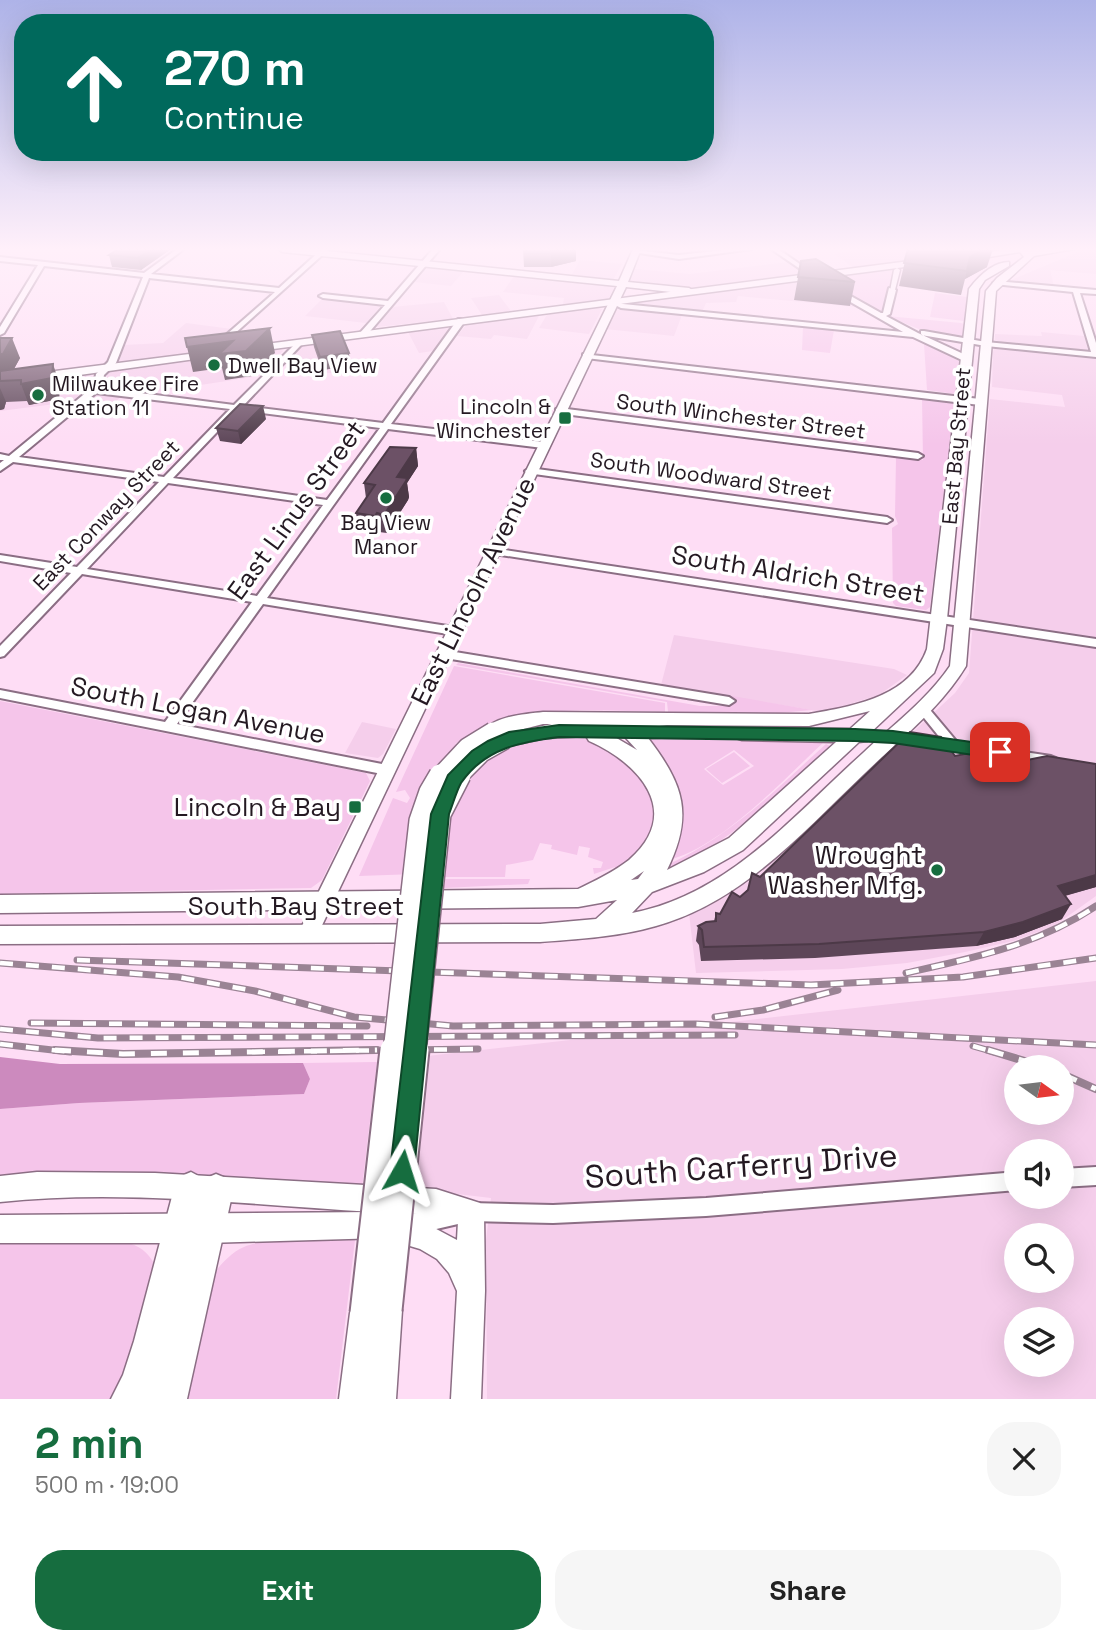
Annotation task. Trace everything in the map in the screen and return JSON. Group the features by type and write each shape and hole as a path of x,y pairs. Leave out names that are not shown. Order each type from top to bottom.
{"highway":[{"path":"167,1399 194,1229 203,1190"},
{"path":"131,1399 140,1384 194,1229"}],"main road":[{"path":"0,382 515,314"},
{"name":"East Bay Street","path":"932,660 939,619 973,314"},
{"name":"East Bay Street","path":"958,666 988,314"},
{"path":"967,359 984,362"},
{"name":"South Bay Street","path":"0,904 578,898 644,887 686,873 736,844 900,696 928,669 932,660"},
{"name":"South Bay Street","path":"0,935 540,933 598,928 671,912 722,887 750,867 906,739 922,708 951,678 958,666"},
{"path":"354,1399 376,1312 440,814 446,795 463,768 513,723 543,718 809,720 838,716 900,696"},
{"path":"598,928 625,909 644,887 672,839 677,819 676,802 663,769 631,732 605,719"},
{"path":"499,736 575,731 855,735 906,739"},
{"path":"575,731 609,741 639,760 652,773 660,789 663,806 659,836 650,851 623,874 578,898"},
{"name":"South Carferry Drive","path":"0,1189 50,1185 155,1186 436,1202 471,1212"},
{"path":"466,1399 471,1291 471,1212"},
{"path":"383,1225 425,1237 447,1249 459,1264 471,1291"},
{"name":"South Carferry Drive","path":"0,1229 383,1225"},
{"path":"376,1312 381,1399"}],"street":[{"path":"0,333 11,314"},
{"path":"0,468 98,387 100,374 112,363 131,314"},
{"path":"209,355 253,314"},
{"path":"363,334 380,314"},
{"name":"East Lincoln Avenue","path":"308,934 607,314"},
{"path":"705,314 915,335"},
{"path":"875,314 967,359"},
{"path":"878,316 885,314"},
{"path":"900,327 986,344 1096,355 1083,314"},
{"name":"East Linus Street","path":"168,726 461,321"},
{"name":"East Conway Street","path":"0,653 298,343"},
{"path":"586,356 980,401"},
{"path":"95,390 543,445"},
{"name":"South Winchester Street","path":"559,411 918,456"},
{"path":"0,457 329,503"},
{"name":"South Woodward Street","path":"530,471 887,520"},
{"name":"South Aldrich Street","path":"492,551 1096,643"},
{"path":"0,558 454,631"},
{"path":"443,654 729,701"},
{"name":"South Logan Avenue","path":"0,694 387,770"},
{"path":"922,708 953,745"},
{"path":"906,739 1070,764"},
{"path":"1074,1177 1096,1176"},
{"name":"South Carferry Drive","path":"383,1225 432,1221 471,1212 553,1214 731,1205 1004,1182"}],"shaded area":[{"path":"307,314 374,314 366,323 305,316"},
{"path":"387,314 451,314 453,319 376,327"},
{"path":"540,314 527,339 494,335 491,339 457,336 467,324"},
{"path":"547,314 599,314 589,334 539,328"},
{"path":"613,314 682,315 674,336 605,329"},
{"path":"931,314 965,314 964,321 930,317"},
{"path":"887,316 961,323 964,324 962,336 926,332"},
{"path":"186,323 232,329 206,351 119,362 124,345 163,343"},
{"path":"803,327 834,330 830,353 802,350"},
{"path":"449,328 433,351 419,353 408,332"},
{"path":"1041,332 1084,336 1088,350 995,340 995,334 1042,336"},
{"path":"340,341 351,369 346,375 321,372 318,363 284,363 302,346"},
{"path":"926,343 959,361 955,394 927,390"},
{"path":"279,349 283,351 259,376 148,393 107,386 107,374 111,371"},
{"path":"994,349 1096,359 1096,896 1054,926 1013,941 965,952 907,963 842,969 696,973 689,913 754,879 955,693 969,673 990,399 1065,407 1062,395 992,387 993,352"},
{"path":"89,374 92,376 91,386 71,402 0,411 0,386"},
{"path":"96,394 122,396 95,419 70,416"},
{"path":"922,397 952,401 954,404 930,607 926,610 896,606 893,603 892,528 898,524 895,516 896,457 923,460"},
{"path":"674,635 894,669 907,675 879,695 823,712 661,685"},
{"path":"458,663 700,706 731,706 733,698 721,694 812,710 768,714 668,712 667,702 456,665"},
{"path":"454,666 665,703 665,712 584,710 530,715 479,730 455,744 485,762 497,754 540,738 571,736 607,746 646,775 657,820 641,852 617,870 615,867 594,874 593,868 601,868 603,862 588,857 590,848 579,846 577,855 551,849 552,845 540,843 533,860 506,865 505,877 445,877 444,873 359,876 393,798 407,803 410,798 405,790 396,792"},
{"path":"0,701 366,773 370,781 322,880 311,888 0,894"},
{"path":"362,722 396,729 383,754 378,758 345,753"},
{"path":"648,736 826,740 773,791 731,826 688,853 668,860 677,842 684,810 676,782 645,739","holes":["734,750 754,766 723,785 704,769"]},
{"path":"826,744 830,746 733,832 689,860 665,871 667,865 690,854 732,826"},
{"path":"734,752 750,766 722,783 706,769"},
{"path":"445,879 530,879 528,884 444,888"},
{"path":"1096,981 1096,1399 487,1399 486,1240 491,1198 416,1189 427,1056"},
{"path":"0,1057 60,1064 303,1063 310,1079 304,1094 0,1109"},
{"path":"377,1062 362,1188 135,1172 45,1172 0,1176 0,1109 304,1094 310,1079 303,1063"},
{"path":"355,1240 336,1399 181,1399 215,1272 228,1258 244,1247 268,1241"},
{"path":"0,1241 129,1243 149,1256 157,1269 118,1399 0,1399"}],"building":[{"path":"270,328 246,351 219,354 233,341 187,347 185,338"},
{"path":"340,331 349,353 320,357 312,335"},
{"path":"0,338 12,338 3,354 0,354"},
{"path":"53,364 52,378 21,384 21,380 0,381 0,371"},
{"path":"240,404 263,406 238,431 216,428"},
{"path":"390,447 416,448 397,477 407,478 406,481 384,515 356,513 375,485 364,483"},
{"name":"Wrought Washer Mfg.","path":"910,732 941,737 955,756 990,749 1003,765 1047,756 1096,764 1096,875 1058,886 1071,904 1023,922 984,932 819,944 704,947 702,930 698,926 716,921 716,913 720,914 732,892 740,897 748,890 752,873 760,877"}],"railway":[{"path":"906,973 1028,940 1051,931 1096,906"},
{"path":"77,960 811,985 963,977 1096,958"},
{"path":"0,963 178,977 255,991 354,1017 453,1026 696,1024 1096,1045"},
{"path":"715,1017 763,1010 838,990"},
{"path":"31,1023 367,1026"},
{"path":"0,1029 98,1038 735,1035"},
{"path":"0,1044 70,1052"},
{"path":"973,1046 994,1052"},
{"path":"252,1052 478,1049"},
{"path":"55,1050 123,1054 377,1050"},
{"path":"988,1050 1005,1055"},
{"path":"1074,1079 1096,1089"}],"place":[{"name":"Dwell Bay View","path":"214,365"},
{"name":"Milwaukee Fire Station 11","path":"38,395"},
{"name":"Lincoln & Winchester","path":"565,418"},
{"name":"Bay View Manor","path":"386,498"},
{"name":"Lincoln & Bay","path":"355,807"},
{"name":"Wrought Washer Mfg.","path":"937,870"}],"route":[{"path":"402,1171 440,814 454,780 463,768 478,756 505,740 535,732 559,731 855,735 893,737 1000,752"}]}
